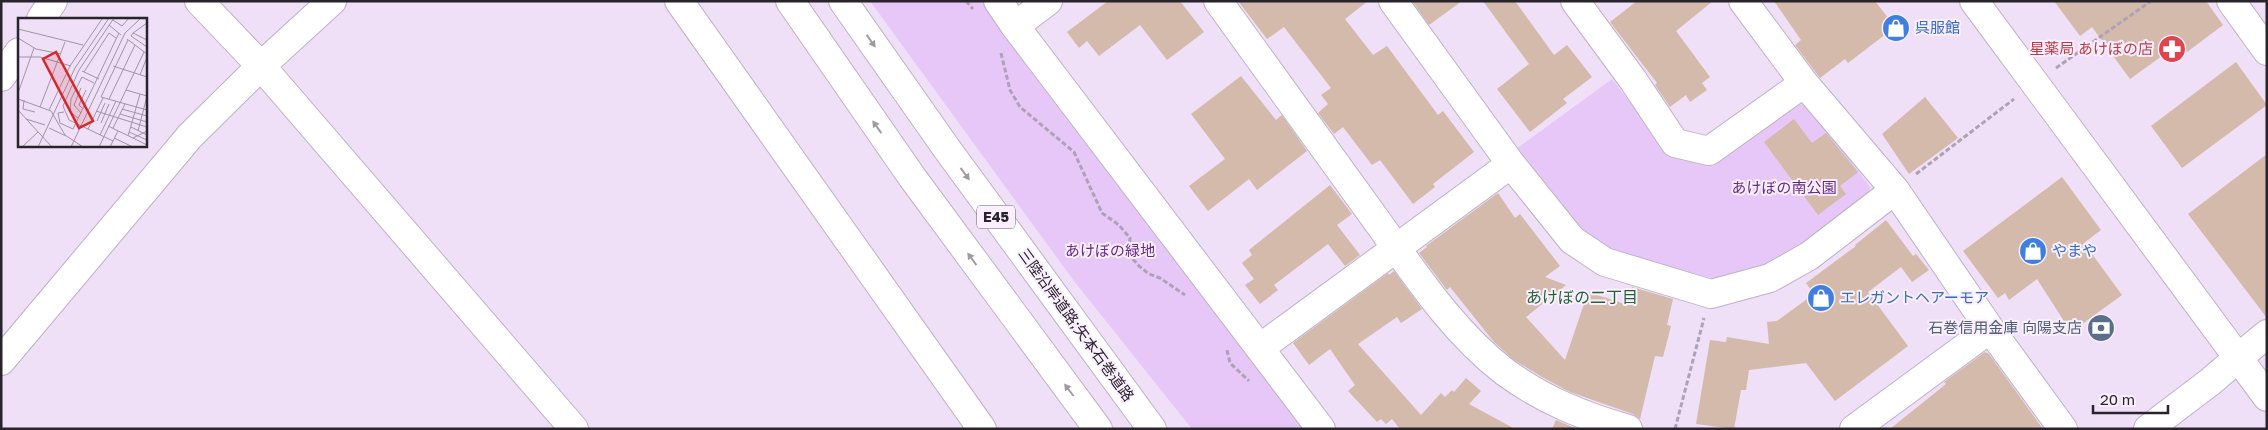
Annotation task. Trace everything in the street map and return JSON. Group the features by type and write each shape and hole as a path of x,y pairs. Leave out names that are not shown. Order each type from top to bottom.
{"main road":[{"path":"42,18 53,1"},
{"path":"200,1 261,66 574,429"},
{"path":"5,349 190,136 261,66 332,1"},
{"path":"679,1 982,429"},
{"name":"E45","path":"790,1 912,177 1098,429"},
{"name":"三陸沿岸道路;矢本石巻道路","path":"843,1 947,149 1152,429"},
{"path":"1015,26 1048,1"},
{"path":"1218,1 1396,248 1455,325 1504,371 1541,397 1583,416 1628,429"},
{"path":"1393,1 1511,164 1572,240 1605,262 1711,294 1770,278 1809,256 1895,190"},
{"path":"1574,1 1633,80 1675,143 1709,151 1804,83"},
{"path":"1743,1 1804,83 1895,190 1990,329 2063,429"},
{"path":"1974,1 2267,397"},
{"path":"2231,1 2267,51"},
{"path":"988,8 1015,26 1321,429"},
{"path":"1,77 18,53"},
{"path":"1260,348 1511,164"},
{"path":"1854,429 1990,329"},
{"path":"2148,429 2210,382 2267,334"}],"path":[{"path":"966,1 988,8"},
{"path":"2052,71 2151,1"},
{"path":"1000,51 1010,90 1020,107 1074,152 1102,213 1119,225 1130,238 1129,248 1132,258 1149,274 1160,278 1187,297"},
{"path":"1895,190 2019,96"},
{"path":"1675,429 1711,294"},
{"path":"1226,345 1230,362 1257,387"}],"green space":[{"name":"あけぼの緑地","path":"870,1 985,1 1306,429 1192,429 1074,281"},
{"name":"あけぼの南公園","path":"1612,79 1666,148 1713,166 1796,104 1809,105 1870,187 1869,199 1770,270 1716,279 1613,252 1581,235 1516,149"}],"building":[{"path":"1108,1 1180,1 1204,32 1167,60 1140,25 1099,56 1087,41 1079,48 1067,32"},
{"path":"1238,1 1368,1 1345,19 1373,55 1387,46 1438,115 1443,111 1474,152 1433,184 1435,187 1413,204 1380,160 1372,165 1343,127 1334,134 1318,113 1328,104 1321,95 1331,88 1284,27 1267,39"},
{"path":"1412,1 1462,1 1429,25"},
{"path":"1483,1 1515,1 1554,55 1567,45 1592,77 1563,99 1567,103 1530,132 1497,89 1529,64"},
{"path":"1637,1 1713,1 1676,31 1710,77 1702,83 1707,90 1690,102 1686,95 1670,107 1655,85 1657,83 1610,22"},
{"path":"1774,1 1875,1 1895,27 1848,63 1845,59 1820,78 1795,45 1801,40"},
{"path":"2054,1 2206,1 2223,25 2187,52 2180,43 2130,79 2092,27 2080,36"},
{"path":"2236,62 2267,105 2182,168 2151,126"},
{"path":"1241,76 1276,120 1282,115 1307,151 1257,190 1249,179 1208,211 1189,186 1225,159 1191,114"},
{"path":"1925,97 1958,138 1909,174 1882,134"},
{"path":"1794,119 1812,143 1826,133 1858,172 1840,186 1846,194 1818,215 1764,142"},
{"path":"2267,154 2267,318 2188,214"},
{"path":"2062,177 2101,230 2084,243 2122,295 2071,332 2037,279 2009,300 2005,293 1998,298 1963,251"},
{"path":"1330,185 1352,214 1337,225 1360,255 1345,266 1328,244 1274,285 1278,290 1260,304 1245,285 1254,279 1242,263 1252,255 1249,250"},
{"path":"1498,193 1515,218 1520,214 1560,266 1545,277 1566,285 1526,317 1565,360 1588,292 1628,305 1632,287 1673,299 1667,325 1671,326 1663,357 1655,356 1640,419 1633,414 1570,392 1514,360 1494,342 1450,287 1447,290 1419,253"},
{"path":"1886,220 1913,256 1916,254 1929,270 1912,282 1901,267 1868,292 1908,346 1835,401 1806,363 1749,370 1746,390 1741,390 1734,429 1696,424 1710,340 1726,342 1727,337 1769,344 1767,322 1777,321 1814,294 1806,283 1856,246"},
{"path":"1394,271 1422,309 1401,323 1397,317 1358,344 1421,415 1441,393 1445,397 1452,390 1454,392 1466,378 1481,391 1469,404 1515,429 1400,429 1392,419 1386,424 1381,419 1377,422 1348,391 1355,385 1330,349 1309,365 1293,343 1388,273 1389,275"},
{"path":"1985,352 1989,354 2043,429 1890,429 1946,384 1944,382"},
{"path":"1556,420 1575,428 1552,429"}],"place":[{"name":"呉服館","path":"1896,28"},
{"name":"星薬局 あけぼの店","path":"2172,49"},
{"name":"やまや","path":"2033,251"},
{"name":"エレガントヘアーモア","path":"1821,298"},
{"name":"石巻信用金庫 向陽支店","path":"2101,328"}],"district":[{"name":"あけぼの二丁目","path":"1582,297"}]}
